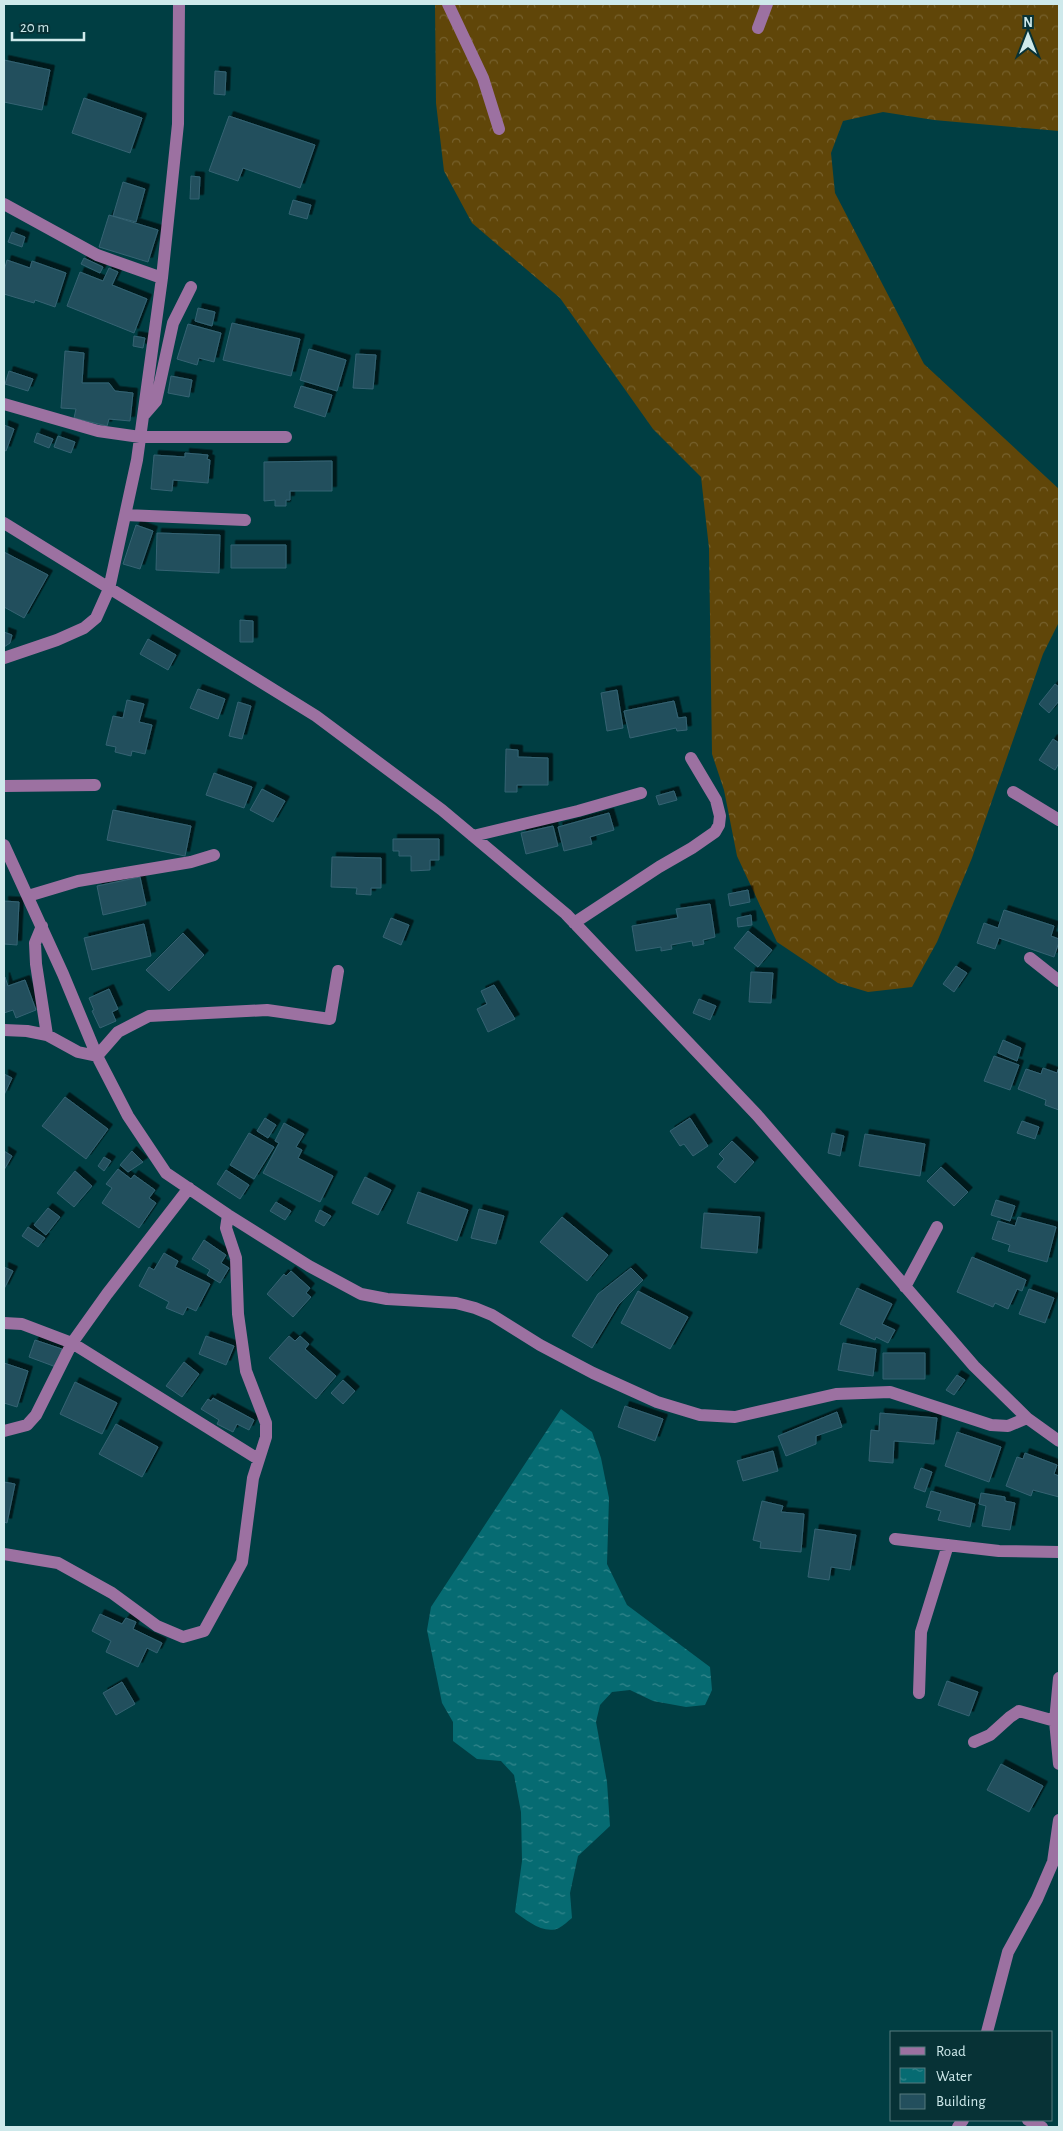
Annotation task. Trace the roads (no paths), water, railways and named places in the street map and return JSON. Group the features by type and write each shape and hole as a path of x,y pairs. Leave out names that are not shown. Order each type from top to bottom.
{"street":[{"path":"4,658 57,640 84,628 96,618 108,589 140,437 162,278 178,124 179,4"},
{"path":"448,4 484,78 499,129"},
{"path":"758,28 767,4"},
{"path":"4,204 97,255 162,278"},
{"path":"143,416 156,401 172,323 191,287"},
{"path":"4,404 98,431 140,437 286,437"},
{"path":"125,515 245,520"},
{"path":"4,523 316,716 442,810 574,923 757,1115 974,1366 1027,1418 1059,1441"},
{"path":"574,923 659,866 692,848 715,832 719,825 720,816 716,800 691,758"},
{"path":"4,786 95,786"},
{"path":"1013,792 1059,820"},
{"path":"473,836 578,811 640,793"},
{"path":"4,845 42,926 97,1056 128,1116 166,1173 309,1266 361,1294 387,1299 456,1303 475,1308 492,1315 540,1345 593,1373 657,1402 700,1416 735,1417 836,1394 890,1392 991,1425 1008,1426 1027,1418"},
{"path":"28,896 78,881 191,862 214,855"},
{"path":"42,926 35,943 35,950 47,1035"},
{"path":"1030,958 1059,980"},
{"path":"97,1056 118,1032 149,1016 267,1010 330,1019 338,971"},
{"path":"4,1030 27,1031 47,1035 78,1052 97,1056"},
{"path":"4,1431 27,1425 36,1415 72,1343 107,1294 189,1188"},
{"path":"4,1554 58,1564 112,1593 157,1626 182,1637 204,1631 242,1562 253,1478 266,1437 266,1423 246,1371 238,1314 236,1258 226,1228 228,1215"},
{"path":"905,1287 937,1227"},
{"path":"4,1323 22,1324 72,1343 258,1459"},
{"path":"895,1539 999,1551 1059,1552"},
{"path":"919,1693 921,1632 948,1545"},
{"path":"1059,1678 1056,1721 1059,1764"},
{"path":"974,1742 990,1735 1010,1717 1019,1712 1056,1721"},
{"path":"987,2031 1008,1952 1037,1899 1053,1862 1059,1820"},
{"path":"1030,2121 1042,2127"}],"water":[{"path":"561,1409 592,1432 601,1458 609,1498 607,1564 627,1605 710,1667 712,1690 705,1705 686,1707 653,1701 630,1690 612,1692 600,1705 596,1722 607,1782 610,1826 578,1856 570,1893 572,1918 559,1928 547,1930 536,1926 515,1912 522,1861 521,1812 514,1775 501,1761 477,1759 453,1741 453,1722 442,1703 427,1630 431,1607"}]}
